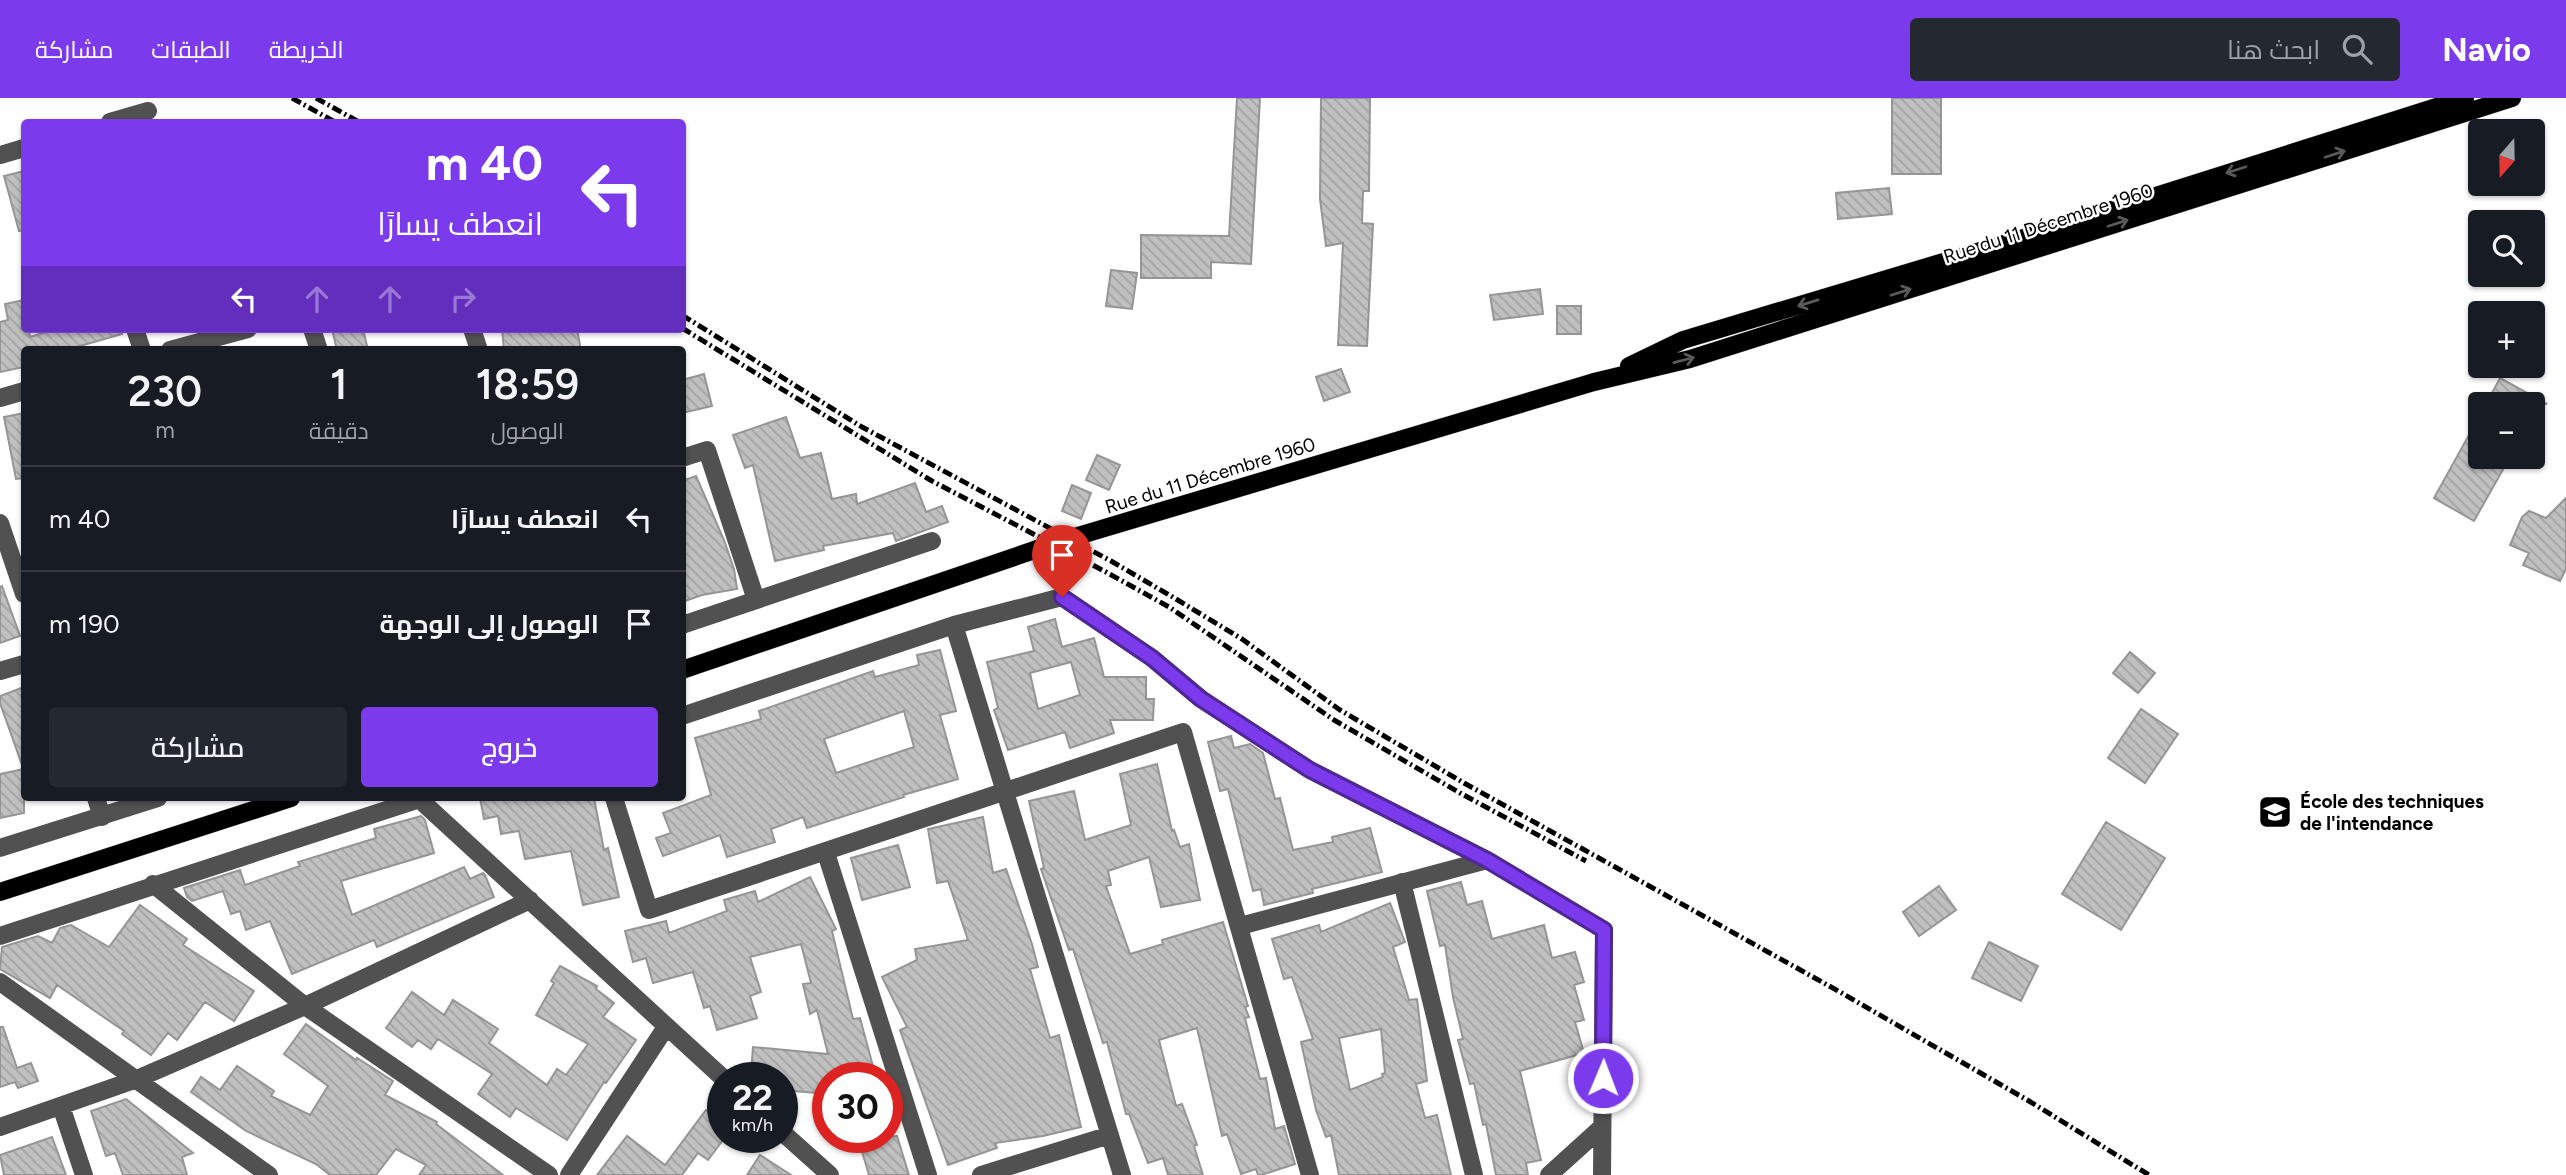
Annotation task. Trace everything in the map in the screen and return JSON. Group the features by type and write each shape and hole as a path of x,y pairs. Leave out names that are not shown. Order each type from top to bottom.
{"main road":[{"name":"Rue du 11 Décembre 1960","path":"1594,382 1683,341 2017,240 2465,98"},
{"name":"Rue du 11 Décembre 1960","path":"686,669 1061,541 1594,382 1690,359 2512,98"},
{"path":"0,892 277,801"}],"street":[{"path":"120,119 148,111"},
{"path":"0,155 21,149"},
{"path":"185,346 233,333"},
{"path":"0,398 21,392"},
{"path":"686,457 707,450 756,600"},
{"path":"0,523 21,585"},
{"path":"686,624 932,541"},
{"path":"686,715 954,625 1062,597 1152,658 1201,699 1310,770 1487,860 1604,930 1602,1175"},
{"path":"954,625 1122,1175"},
{"path":"0,671 21,665"},
{"path":"615,801 649,910 1183,732 1310,1175"},
{"path":"97,801 102,817"},
{"path":"0,848 149,801"},
{"path":"0,936 411,801"},
{"path":"423,801 707,1064"},
{"path":"826,853 928,1175"},
{"path":"1240,926 1487,860"},
{"path":"1402,882 1474,1175"},
{"path":"153,884 305,1006 549,1175"},
{"path":"0,1127 137,1079 305,1006 530,900"},
{"path":"0,982 269,1175"},
{"path":"569,1175 666,1027"},
{"path":"61,1106 84,1175"},
{"path":"1549,1175 1602,1128"},
{"path":"981,1175 1110,1135"},
{"path":"798,1146 830,1175"}],"building":[{"path":"1237,98 1260,98 1251,264 1211,262 1211,278 1141,278 1141,235 1229,236"},
{"path":"1321,98 1370,98 1369,191 1363,191 1362,223 1373,224 1367,346 1338,345 1343,243 1326,246 1320,199"},
{"path":"1892,98 1941,98 1941,174 1892,174"},
{"path":"21,172 21,231 19,231 4,176"},
{"path":"1889,188 1892,214 1838,219 1836,193"},
{"path":"1111,270 1137,273 1132,309 1106,306"},
{"path":"1540,289 1543,314 1494,320 1490,295"},
{"path":"21,301 21,333 30,333 30,337 43,333 122,334 80,346 21,346 21,368 0,372 0,322 8,320 5,304"},
{"path":"1557,306 1581,306 1581,334 1557,334"},
{"path":"333,333 364,333 367,346 336,346"},
{"path":"502,333 578,333 580,346 504,346"},
{"path":"1341,369 1350,392 1324,401 1316,377"},
{"path":"704,374 712,406 686,412 686,379"},
{"path":"2500,378 2525,392 2492,392"},
{"path":"21,414 21,478 16,479 4,417"},
{"path":"786,417 800,458 821,453 832,499 856,494 857,504 915,483 926,512 942,506 948,522 896,541 893,533 823,546 824,550 775,561 753,465 745,468 733,435"},
{"path":"2468,437 2468,469 2503,469 2474,521 2434,498"},
{"path":"1097,455 1120,465 1109,490 1086,480"},
{"path":"696,476 724,540 734,569 737,589 686,601 686,480"},
{"path":"1072,485 1091,493 1081,519 1062,511"},
{"path":"2566,498 2566,569 2560,581 2523,565 2529,553 2510,545 2522,517 2529,511 2546,518"},
{"path":"2,586 20,636 0,643 0,587"},
{"path":"1055,619 1062,647 1094,638 1104,677 1146,677 1146,699 1154,699 1153,720 1110,720 1114,733 1070,748 1065,732 1008,750 994,710 998,708 987,662 1034,651 1028,627","holes":["1071,662 1080,695 1038,709 1030,673"]},
{"path":"940,650 956,711 940,715 958,779 807,828 803,817 771,829 775,842 727,857 720,835 663,856 656,838 671,833 663,813 711,795 695,738 761,719 759,711 873,671 875,677 919,665 917,655","holes":["904,711 914,747 836,773 824,739"]},
{"path":"2130,652 2155,673 2138,693 2113,673"},
{"path":"21,688 21,762 0,703 0,696"},
{"path":"2141,709 2178,734 2145,783 2108,758"},
{"path":"1231,736 1234,748 1250,744 1263,753 1275,799 1280,798 1293,850 1333,842 1332,837 1370,828 1382,872 1312,889 1313,893 1264,905 1261,889 1253,891 1228,789 1220,791 1208,742"},
{"path":"1157,764 1172,831 1174,830 1180,847 1189,844 1200,900 1161,907 1149,857 1108,871 1111,885 1106,886 1130,954 1163,944 1162,940 1223,922 1248,1006 1245,1007 1249,1017 1245,1018 1260,1079 1266,1078 1275,1129 1284,1126 1295,1164 1261,1175 1258,1175 1256,1169 1241,1174 1227,1134 1222,1136 1197,1028 1159,1040 1176,1106 1182,1104 1197,1145 1194,1146 1203,1175 1168,1175 1163,1158 1148,1163 1129,1114 1126,1114 1107,1042 1103,1043 1073,949 1069,950 1041,869 1044,868 1029,801 1074,791 1085,840 1131,825 1120,774"},
{"path":"21,770 21,801 24,801 24,813 0,818 0,774"},
{"path":"481,801 595,801 604,850 608,848 619,897 583,905 571,851 525,859 519,831 501,834 498,816 484,819"},
{"path":"421,816 425,820 434,853 341,881 352,915 464,867 470,879 483,873 485,875 494,897 377,947 374,940 292,974 270,921 246,930 240,911 231,914 223,891 192,901 187,897 184,888 240,870 245,885 300,866 298,862 376,838 374,829"},
{"path":"983,817 993,873 1006,869 1032,944 1038,967 1030,969 1050,1038 1059,1035 1081,1127 995,1143 997,1148 948,1165 900,1030 907,1027 882,977 917,960 915,949 968,940 948,881 937,883 928,829"},
{"path":"2106,822 2165,858 2121,930 2062,894"},
{"path":"898,845 910,887 862,900 851,858"},
{"path":"810,877 836,929 832,931 853,1019 860,1018 872,1062 812,1062 812,1093 798,1091 798,1062 752,1062 753,1047 828,1054 817,1010 810,1014 803,984 811,983 801,944 750,957 761,992 750,996 757,1018 717,1030 710,1006 704,1008 693,972 653,983 646,958 633,962 625,931 666,921 669,933 727,911 724,900 755,891 758,902"},
{"path":"1461,882 1467,905 1482,901 1492,939 1544,925 1552,958 1575,952 1584,982 1574,985 1584,1020 1575,1022 1584,1053 1520,1071 1541,1160 1526,1163 1528,1175 1496,1175 1486,1124 1483,1125 1474,1083 1470,1084 1458,1040 1463,1039 1445,945 1440,946 1427,891"},
{"path":"1939,886 1956,910 1919,936 1903,912"},
{"path":"1390,903 1405,942 1393,947 1409,1000 1417,999 1427,1081 1416,1084 1425,1118 1437,1115 1451,1175 1339,1175 1331,1135 1326,1137 1316,1110 1301,1042 1313,1039 1292,977 1284,979 1272,939 1319,925 1321,932","holes":["1381,1029 1385,1073 1382,1074 1383,1077 1350,1090 1339,1038"]},
{"path":"140,905 187,939 183,945 254,991 234,1021 205,1002 177,1040 168,1033 151,1055 122,1034 124,1031 57,985 50,998 0,969 2,947 38,936 52,943 60,928 71,925 109,947"},
{"path":"1989,942 2038,966 2021,1001 1972,978"},
{"path":"560,966 597,986 596,989 614,1003 603,1017 636,1040 606,1083 604,1082 567,1140 516,1108 510,1117 478,1094 492,1074 438,1039 431,1049 418,1040 412,1047 386,1028 412,992 444,1015 453,1000 498,1029 489,1043 547,1085 557,1069 566,1075 588,1044 536,1015"},
{"path":"306,1024 356,1060 357,1058 393,1081 385,1095 437,1122 436,1124 503,1175 419,1175 426,1165 396,1149 376,1175 330,1175 316,1164 246,1131 191,1092 201,1077 220,1090 237,1066 274,1091 271,1096 310,1115 328,1086 284,1054"},
{"path":"0,1027 3,1027 17,1068 31,1063 38,1081 18,1088 15,1082 0,1087"},
{"path":"126,1099 193,1153 182,1157 187,1175 123,1175 115,1153 106,1156 91,1111"},
{"path":"707,1111 707,1153 713,1153 708,1160 698,1153 682,1175 597,1175 627,1136 665,1165"},
{"path":"52,1137 66,1175 4,1175 0,1155"},
{"path":"862,1153 902,1153 909,1175 869,1175"},
{"path":"760,1155 791,1175 747,1175"}],"railway":[{"path":"292,98 330,119"},
{"path":"316,98 354,119"},
{"path":"686,317 862,427 1171,596 1242,639 1340,710 1464,783 1840,992 2029,1101 2149,1175"},
{"path":"686,330 932,481 1169,607 1334,720 1460,793 1586,861"}],"place":[{"name":"École des techniques de l'intendance","path":"2275,812"}],"route":[{"path":"1062,597 1152,658 1201,699 1310,770 1487,860 1604,930 1603,1078"}]}
